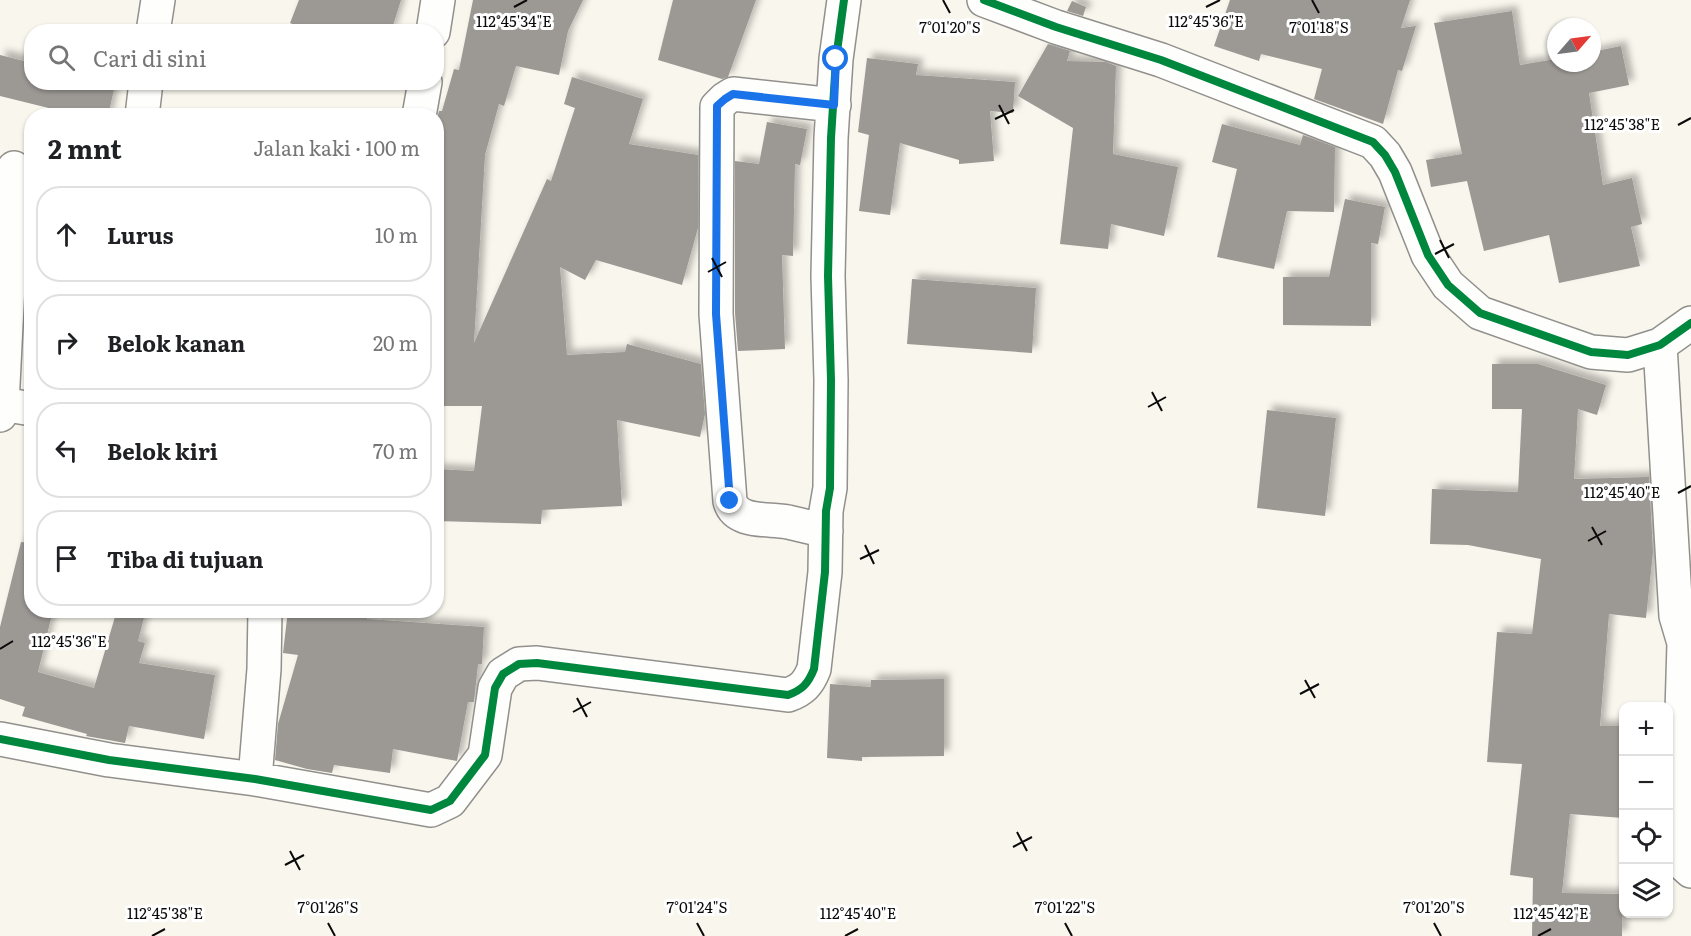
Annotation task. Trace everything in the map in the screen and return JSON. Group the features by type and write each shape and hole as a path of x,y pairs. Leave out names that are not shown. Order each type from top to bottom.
{"street":[{"path":"154,24 158,0"},
{"path":"434,24 438,0"},
{"path":"0,739 109,760 255,779 430,810 450,801 485,755 495,688 503,674 519,664 537,663 788,696 801,690 809,681 816,656 825,572 826,511 830,488 831,380 828,276 831,138 836,59 844,0"},
{"path":"984,0 1056,27 1161,60 1372,141 1385,155 1395,172 1428,255 1448,285 1480,313 1591,352 1628,355 1660,345 1691,322"},
{"path":"143,108 145,90"},
{"path":"420,108 424,90"},
{"path":"826,531 739,514 732,508 730,501 716,314 717,106 733,94 834,105"},
{"path":"11,409 14,168"},
{"path":"1660,345 1676,616 1687,644 1678,851 1681,862 1691,871"},
{"path":"255,779 264,669 265,618"}],"building":[{"path":"299,0 401,0 394,24 290,23"},
{"path":"473,0 583,0 568,31 559,75 516,66 504,106 499,104 485,155 474,343 547,179 551,181 575,108 564,104 572,77 643,99 629,144 698,155 698,228 682,285 596,260 585,280 560,267 567,355 625,352 627,344 701,364 705,414 700,437 617,420 622,506 542,510 541,524 444,521 444,469 474,471 482,406 444,406 443,108 454,69 459,70"},
{"path":"673,0 756,0 728,77 722,79 658,60"},
{"path":"1230,0 1410,0 1401,28 1416,26 1402,71 1398,70 1383,124 1314,99 1322,69 1261,54 1259,61 1214,46"},
{"path":"1072,1 1086,7 1083,16 1067,11"},
{"path":"1512,11 1520,65 1547,60 1547,72 1601,72 1601,50 1621,46 1629,85 1589,93 1603,185 1632,178 1642,224 1631,227 1640,266 1559,283 1549,235 1484,251 1467,181 1431,187 1426,160 1462,154 1434,23"},
{"path":"1048,44 1070,51 1067,61 1106,62 1116,66 1113,154 1178,167 1164,236 1111,224 1108,249 1060,244 1073,128 1018,96"},
{"path":"0,55 24,61 24,90 114,90 110,108 49,108 0,96"},
{"path":"867,58 918,64 916,75 1015,82 1013,113 990,111 994,161 959,164 959,160 900,143 890,215 859,211 869,135 858,132"},
{"path":"767,122 807,129 800,165 795,164 793,256 782,255 785,349 738,351 735,313 735,161 759,164"},
{"path":"1222,124 1300,145 1303,135 1335,147 1334,212 1287,211 1274,269 1217,257 1237,169 1212,162"},
{"path":"1345,199 1385,207 1378,244 1371,243 1371,326 1283,325 1283,277 1329,277"},
{"path":"912,279 1036,288 1032,353 907,344"},
{"path":"1492,364 1538,364 1606,385 1597,415 1578,409 1574,479 1649,477 1653,552 1646,618 1609,614 1600,726 1619,726 1619,818 1570,814 1562,893 1619,894 1622,936 1532,936 1533,878 1510,875 1522,764 1487,762 1497,632 1532,634 1541,559 1468,545 1430,544 1432,489 1518,492 1522,409 1492,409"},
{"path":"1267,410 1336,418 1325,516 1257,508"},
{"path":"21,542 24,542 24,618 51,618 38,672 94,688 115,618 144,618 138,641 145,643 139,663 215,675 204,739 129,726 125,743 86,736 87,734 22,716 25,707 0,699 0,627"},
{"path":"287,618 367,618 484,627 482,664 478,664 474,702 468,702 457,761 393,749 390,773 334,765 332,773 275,760 278,724 298,655 283,653"},
{"path":"944,679 944,756 862,757 862,761 827,758 830,684 871,687 871,680"}],"cycle path":[{"path":"0,739 109,760 255,779 431,810 450,801 485,755 495,688 503,674 519,664 537,663 788,695 804,686 814,669 825,572 826,511 830,488 831,380 828,276 831,138 836,59 844,0"},
{"path":"984,0 1056,27 1161,60 1373,142 1385,155 1395,172 1428,255 1448,285 1480,313 1591,352 1628,355 1660,345 1691,323"}],"route":[{"path":"730,501 716,314 717,106 733,94 834,105 836,59"}]}
